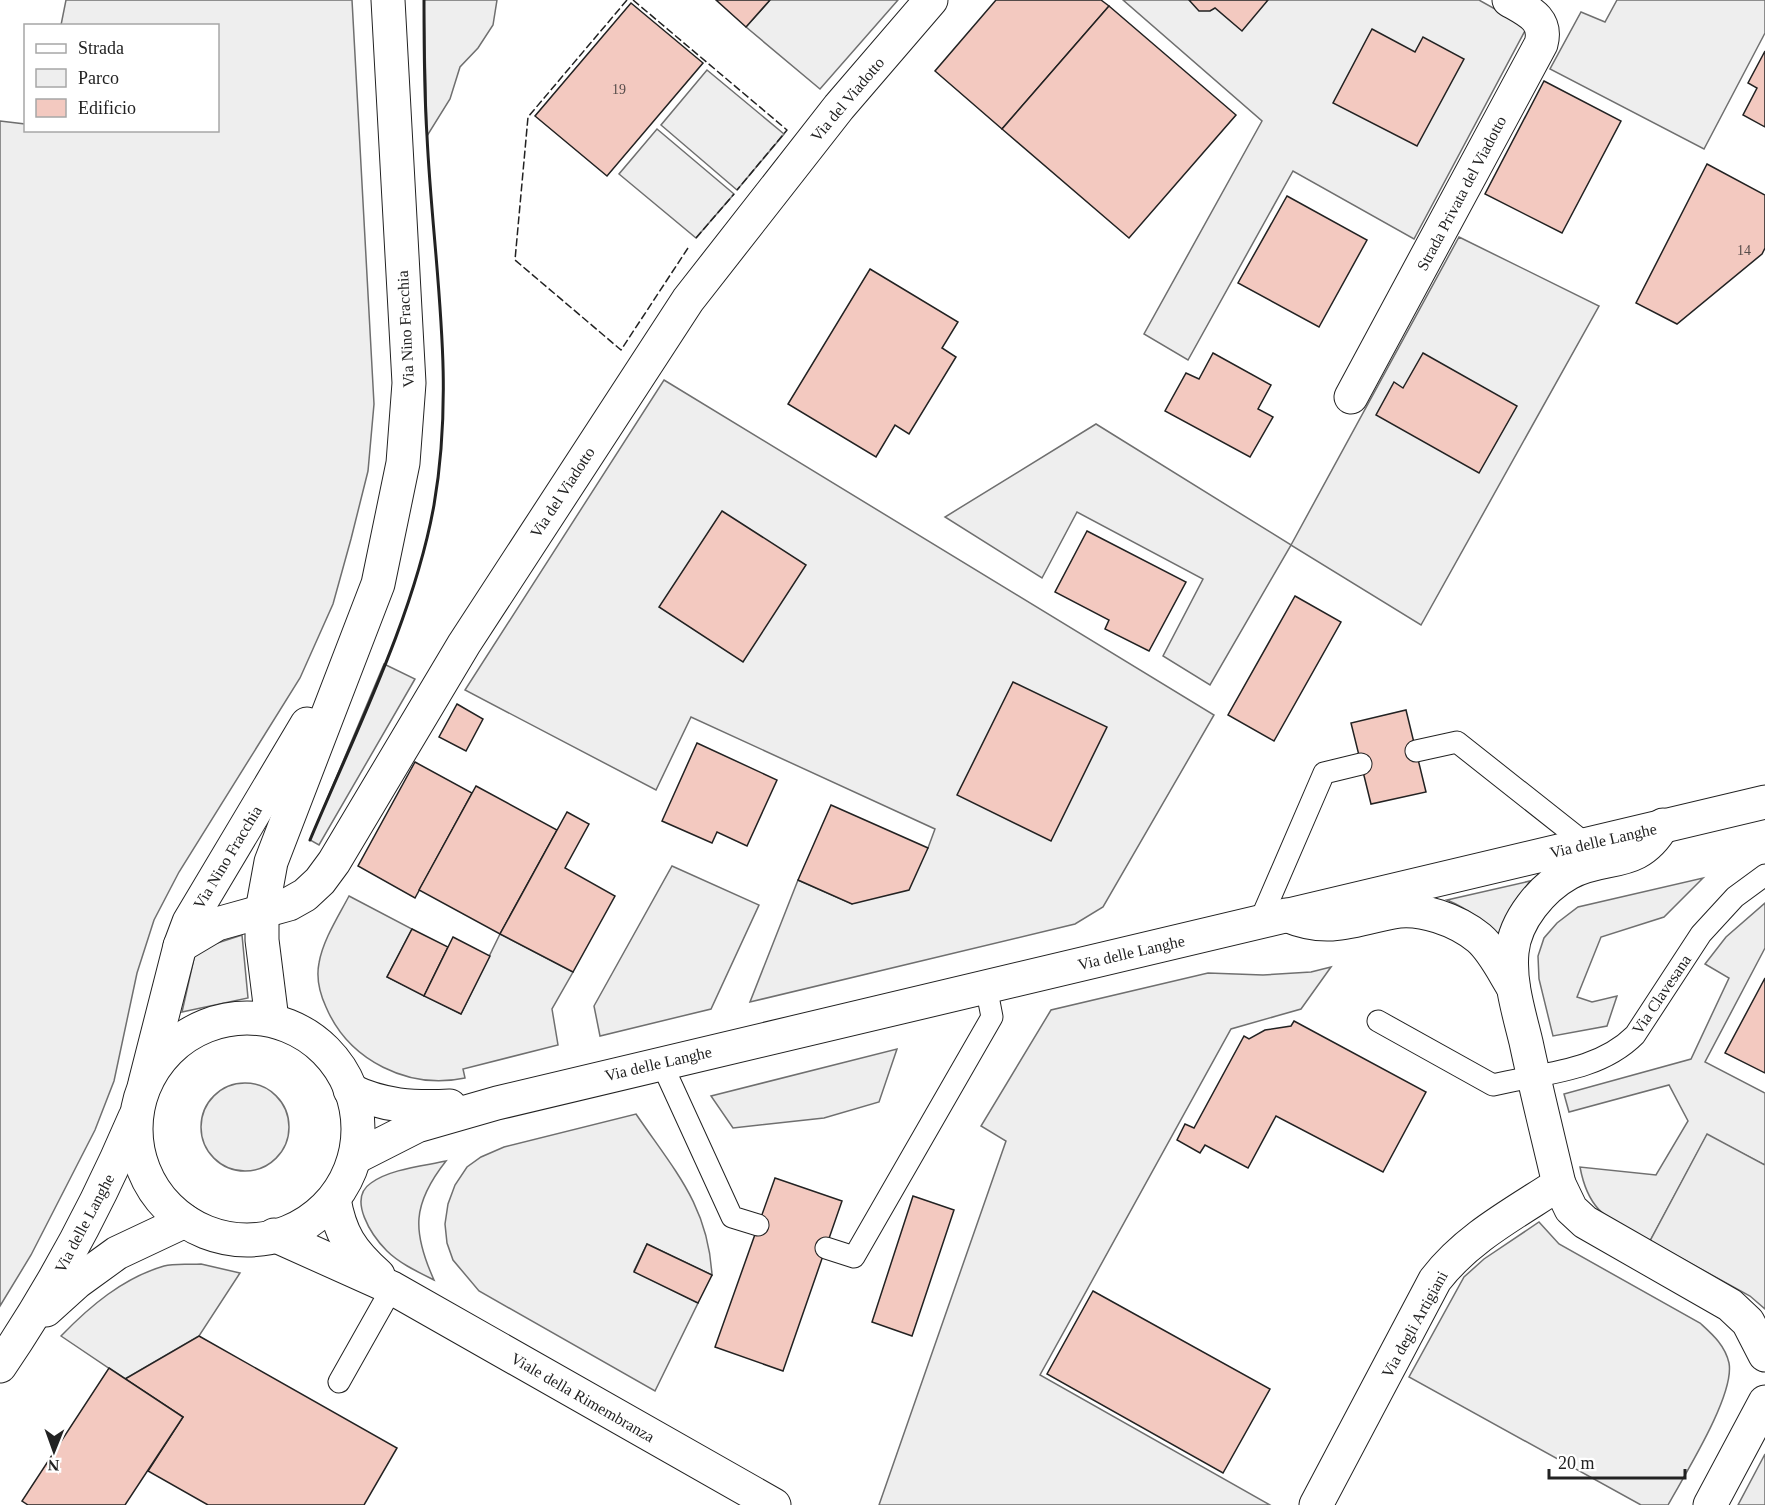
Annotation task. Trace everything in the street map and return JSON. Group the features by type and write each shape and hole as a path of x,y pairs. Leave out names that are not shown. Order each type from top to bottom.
{"street":[{"name":"Via Nino Fracchia","path":"272,1020 265,975 262,911 271,862 378,584 404,463 409,383 388,0"},
{"name":"Via del Viadotto","path":"180,946 217,924 289,904 305,895 320,881 334,862 464,644 688,300 839,107 931,0"},
{"name":"Strada Privata del Viadotto","path":"1351,397 1541,44 1544,34 1538,18 1509,0"},
{"name":"Via Nino Fracchia","path":"141,1098 180,946 199,903 352,650"},
{"name":"Via delle Langhe","path":"356,1157 417,1126 496,1103 661,1062 1765,802"},
{"path":"1663,825 1654,841 1637,854 1572,872 1540,896 1518,930 1512,952 1514,989 1559,1184 1571,1209 1585,1222 1730,1305 1748,1322 1765,1355"},
{"path":"1273,918 1328,926 1396,912 1416,912 1438,917 1460,926 1480,939 1514,989"},
{"name":"Via delle Langhe","path":"0,1366 25,1329 107,1183 141,1098 166,1052 197,1029 234,1018 272,1020 313,1038 343,1070 358,1112 356,1157 347,1179 334,1199 314,1218 290,1232 264,1239 236,1240 209,1233 184,1221 162,1201 145,1174 136,1144 141,1098"},
{"name":"Via delle Langhe","path":"350,1090 369,1100 396,1106 428,1107 496,1103"},
{"name":"Via degli Artigiani","path":"1316,1505 1435,1280 1449,1262 1483,1233 1559,1184"},
{"path":"334,1199 338,1223 349,1244 360,1259 392,1288"},
{"name":"Via delle Langhe","path":"25,1329 76,1282 117,1253 184,1221"},
{"path":"274,1235 392,1288"},
{"name":"Viale della Rimembranza","path":"392,1288 774,1505"},
{"path":"1710,1505 1765,1402"}],"lane":[{"path":"1416,752 1457,742 1586,844"},
{"path":"1273,918 1324,773 1361,764"},
{"name":"Via Clavesana","path":"1378,1021 1493,1085 1589,1064 1621,1049 1635,1035 1707,927 1735,897 1765,875"},
{"path":"826,1248 854,1257 992,1017 986,986"},
{"path":"661,1062 732,1216 758,1225"},
{"path":"339,1382 392,1288"}],"green space":[{"path":"66,0 352,0 374,404 368,471 333,604 300,678 179,872 154,920 137,973 114,1081 95,1130 31,1255 0,1306 0,121 24,124 24,132 219,132 219,24 61,24"},
{"path":"424,0 497,0 493,25 478,48 460,67 450,99 427,136"},
{"path":"770,0 898,0 820,89 746,27"},
{"path":"1123,0 1479,0 1527,27 1414,239 1293,171 1188,360 1144,334 1262,121"},
{"path":"1617,0 1765,0 1765,33 1704,149 1550,69 1581,12 1605,22"},
{"path":"707,70 784,134 737,190 661,125"},
{"path":"657,129 734,194 696,238 619,174"},
{"path":"1459,237 1599,306 1421,625 1291,545"},
{"path":"664,380 1214,715 1103,907 1075,924 750,1002 798,880 852,904 928,848 935,829 691,717 656,790 465,690"},
{"path":"1096,424 1291,545 1210,685 1163,656 1203,579 1077,512 1042,578 945,517"},
{"path":"384,664 415,679 319,845 310,840"},
{"path":"672,866 759,905 711,1009 600,1036 594,1006"},
{"path":"1703,878 1664,917 1601,937 1577,997 1592,1002 1617,996 1607,1026 1553,1036 1539,979 1538,956 1544,938 1557,923 1578,907"},
{"path":"1530,881 1506,917 1499,942 1476,917 1447,900"},
{"path":"349,896 412,929 387,977 461,1014 500,934 573,972 552,1009 558,1045 463,1069 465,1078 444,1081 423,1080 402,1075 365,1056 336,1026 324,1002 318,980 319,963 324,946"},
{"path":"1765,903 1765,948 1705,1062 1765,1093 1765,1165 1707,1135 1650,1241 1603,1214 1589,1196 1580,1167 1656,1175 1688,1121 1669,1085 1569,1112 1564,1094 1691,1059 1729,978 1705,964 1726,937"},
{"path":"242,935 248,998 182,1012 195,954 205,947"},
{"path":"1331,967 1301,1009 1231,1029 1040,1375 1270,1505 879,1505 1006,1141 981,1126 1051,1010 1208,973 1263,975 1311,972"},
{"path":"897,1049 879,1102 824,1118 733,1128 711,1096"},
{"path":"245,1083 270,1090 282,1102 289,1127 282,1152 270,1164 245,1171 220,1164 208,1152 201,1127 208,1102 220,1090"},
{"path":"636,1114 676,1171 696,1208 704,1228 712,1275 647,1244 634,1271 698,1303 655,1391 479,1291 453,1260 447,1243 445,1224 448,1204 455,1185 467,1167 481,1157 504,1147"},
{"path":"446,1161 427,1191 419,1218 422,1247 434,1280 409,1267 387,1251 364,1217 361,1198 364,1190 371,1183 388,1174"},
{"path":"1539,1222 1559,1244 1700,1323 1718,1340 1724,1351 1729,1363 1729,1377 1717,1414 1668,1505 1641,1505 1409,1377 1464,1277 1484,1259"},
{"path":"201,1264 240,1273 199,1336 125,1379 61,1336 108,1294 135,1278 168,1265"}],"shaded area":[{"path":"1707,1134 1765,1165 1765,1309 1750,1296 1650,1241"},
{"path":"1765,1454 1765,1505 1738,1505"}],"building":[{"path":"716,0 770,0 746,27"},
{"path":"996,0 1101,0 1109,6 1002,129 935,71"},
{"path":"1189,0 1268,0 1242,31 1215,8 1210,11 1199,11"},
{"path":"631,3 703,63 607,176 535,116"},
{"path":"1109,6 1236,115 1129,238 1002,129"},
{"path":"1372,29 1415,52 1423,37 1464,59 1417,146 1333,103"},
{"path":"1765,51 1765,127 1743,115 1757,88 1748,83"},
{"path":"1544,81 1621,121 1562,233 1485,194"},
{"path":"1707,164 1765,195 1765,248 1762,254 1677,324 1636,303"},
{"path":"1287,196 1367,240 1319,327 1238,283"},
{"path":"870,269 958,322 942,348 956,357 909,434 895,425 876,457 788,404"},
{"path":"1213,353 1271,385 1258,409 1273,417 1250,457 1165,411 1186,373 1199,379"},
{"path":"1423,353 1517,406 1479,473 1376,415 1394,382 1403,388"},
{"path":"722,511 806,565 743,662 659,607"},
{"path":"1087,531 1186,582 1149,651 1105,629 1109,620 1055,592"},
{"path":"1295,596 1341,622 1274,741 1228,715"},
{"path":"1013,682 1107,727 1051,841 957,795"},
{"path":"457,704 483,719 466,751 439,737"},
{"path":"1406,710 1426,792 1371,804 1351,723"},
{"path":"697,743 777,780 747,846 717,832 712,843 662,821"},
{"path":"415,762 472,793 415,898 358,866"},
{"path":"476,786 557,830 500,934 419,890"},
{"path":"831,805 928,848 909,890 852,904 798,880"},
{"path":"567,812 589,824 565,868 615,896 573,972 500,934"},
{"path":"412,929 448,947 424,996 387,977"},
{"path":"453,937 490,956 461,1014 424,996"},
{"path":"1765,978 1765,1073 1725,1053"},
{"path":"1294,1021 1426,1092 1383,1172 1276,1116 1248,1168 1205,1145 1200,1153 1177,1140 1185,1124 1194,1128 1244,1036 1249,1039 1265,1030 1291,1026"},
{"path":"775,1178 842,1201 783,1371 715,1347"},
{"path":"913,1196 954,1210 912,1336 872,1322"},
{"path":"647,1244 712,1275 698,1303 634,1272"},
{"path":"1093,1291 1270,1389 1223,1473 1047,1374"},
{"path":"199,1336 397,1448 364,1505 208,1505 148,1471 183,1417 125,1379"},
{"path":"109,1368 183,1417 125,1505 28,1505 22,1501"}],"fence":[{"path":"627,0 528,117 515,260 621,350 688,248"},
{"path":"633,0 787,130 737,190"},
{"path":"696,238 734,194"}],"wall":[{"path":"310,840 398,633 425,547 434,505 443,412 443,366 426,119 424,0"}]}
